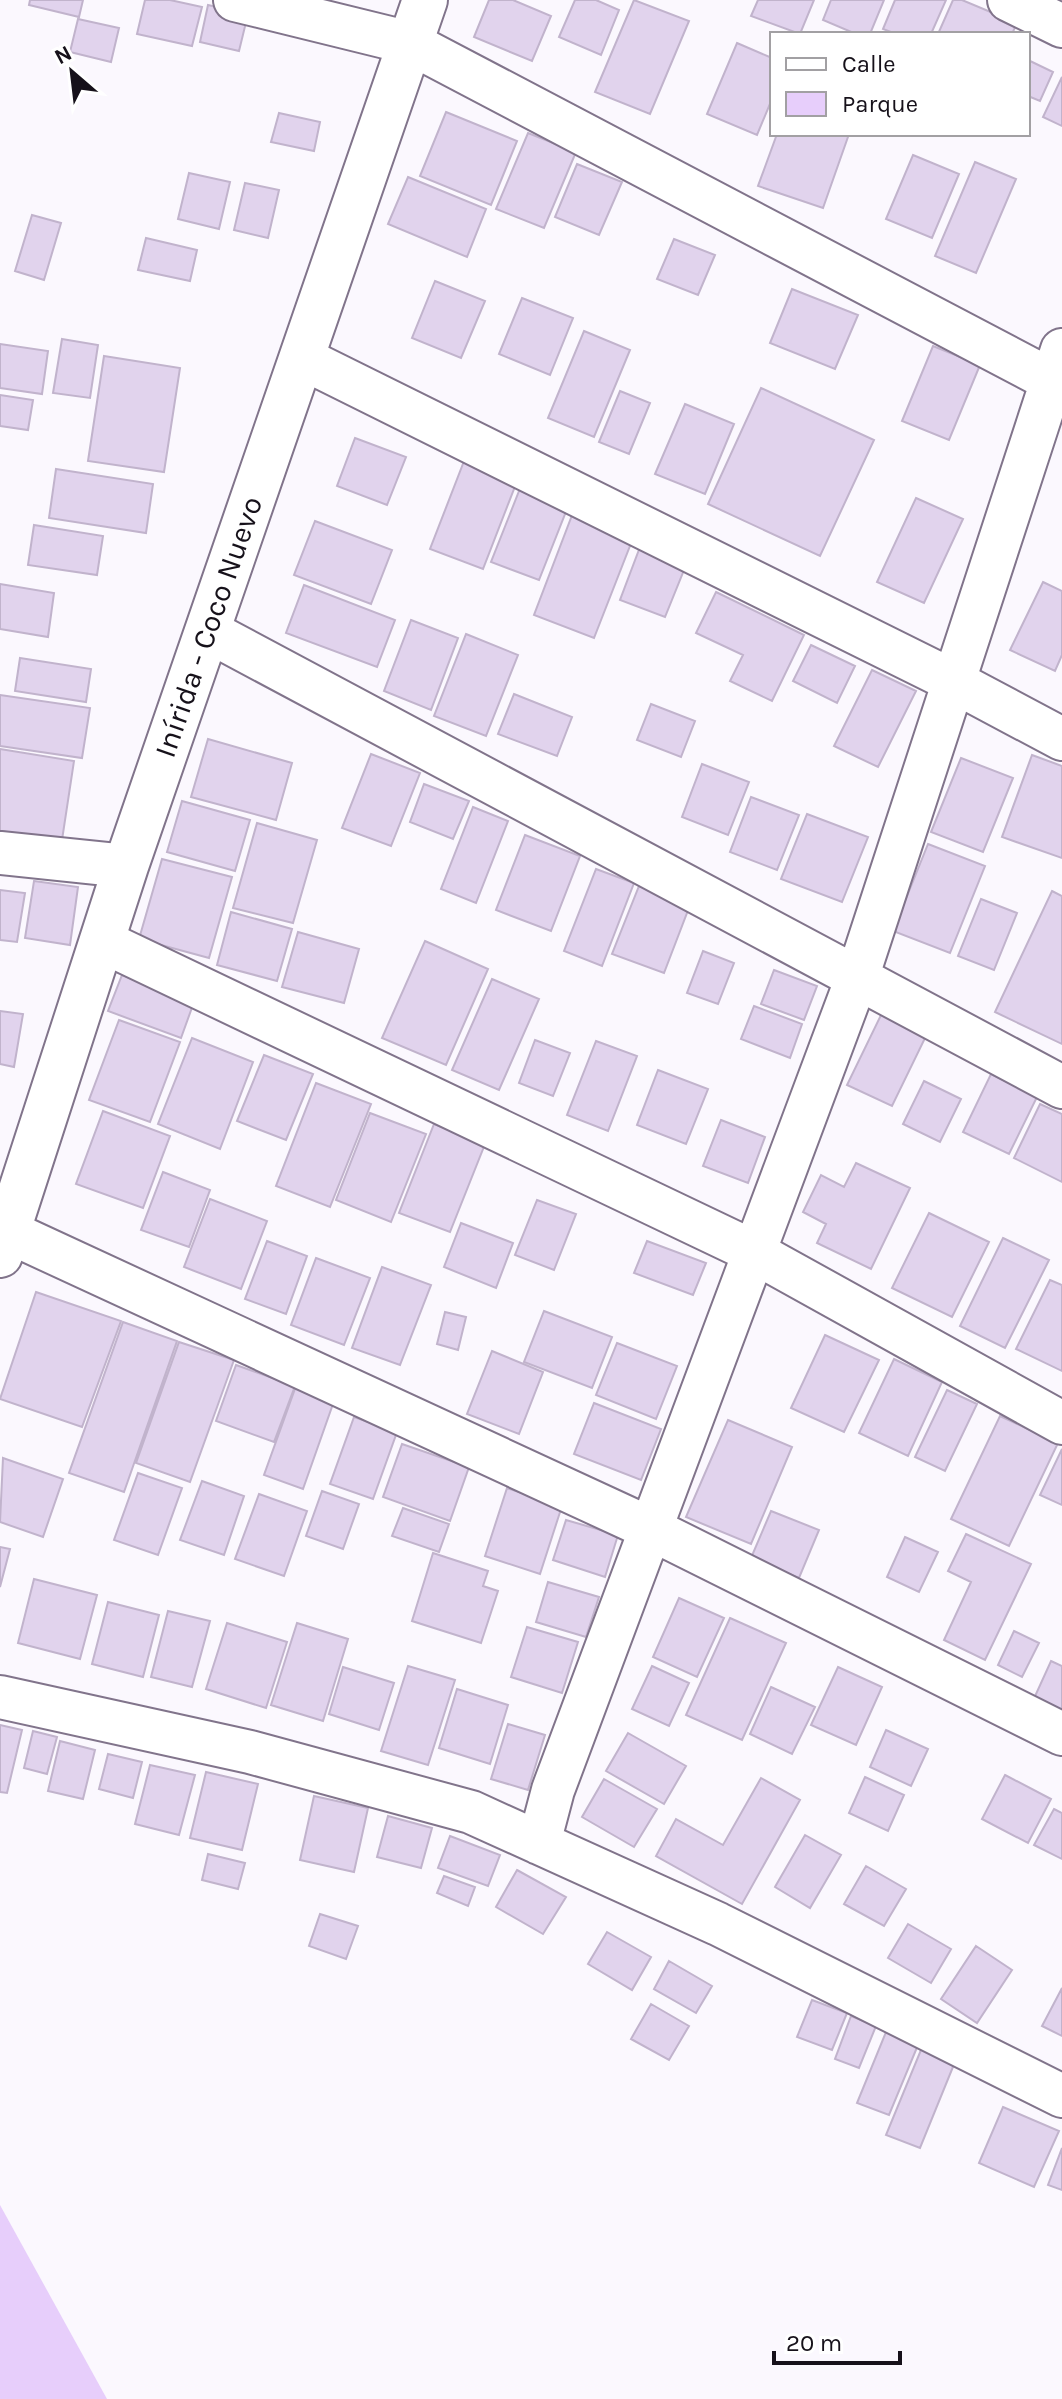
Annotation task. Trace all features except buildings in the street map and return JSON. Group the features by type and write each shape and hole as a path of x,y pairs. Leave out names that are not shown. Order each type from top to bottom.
{"street":[{"path":"235,0 410,43 1058,372 858,975 649,1528 553,1790 539,1843"},
{"name":"Inírida - Coco Nuevo","path":"5,1244 126,866 425,0"},
{"path":"1009,0 1062,26"},
{"path":"302,358 953,681 1062,739"},
{"path":"208,631 858,975 1062,1087"},
{"path":"0,853 126,866"},
{"path":"102,941 752,1251 1062,1423"},
{"path":"5,1244 649,1528 1062,1734"},
{"path":"0,1697 280,1760 471,1812 718,1924 1062,2096"}],"green space":[{"path":"0,2205 107,2399 0,2399"}]}
